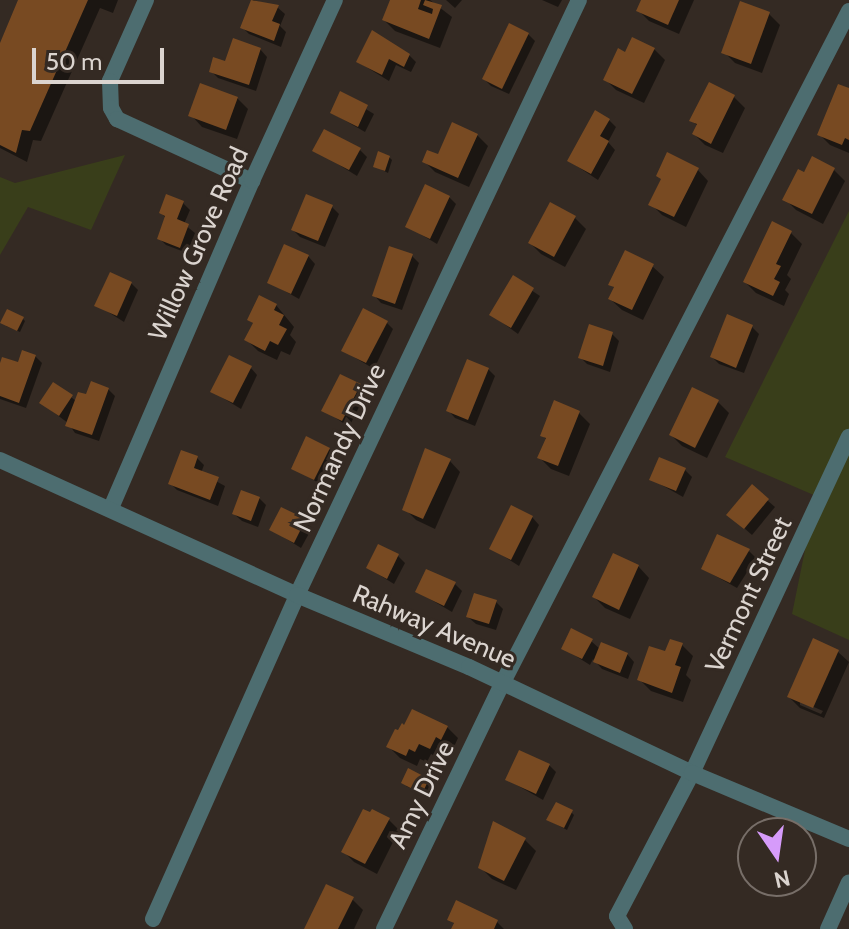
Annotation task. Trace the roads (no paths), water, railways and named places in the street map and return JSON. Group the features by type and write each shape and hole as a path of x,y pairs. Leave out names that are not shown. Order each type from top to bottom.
{"street":[{"path":"146,0 110,81 109,94 117,119 252,181"},
{"name":"Willow Grove Road","path":"111,508 252,181 335,0"},
{"name":"Normandy Drive","path":"153,919 297,595 579,0"},
{"path":"503,682 849,11"},
{"name":"Vermont Street","path":"625,929 617,916 692,773 849,437"},
{"name":"Rahway Avenue","path":"0,460 297,595 503,682 692,773 849,839"},
{"name":"Amy Drive","path":"384,929 503,682"},
{"path":"828,929 849,882"}]}
